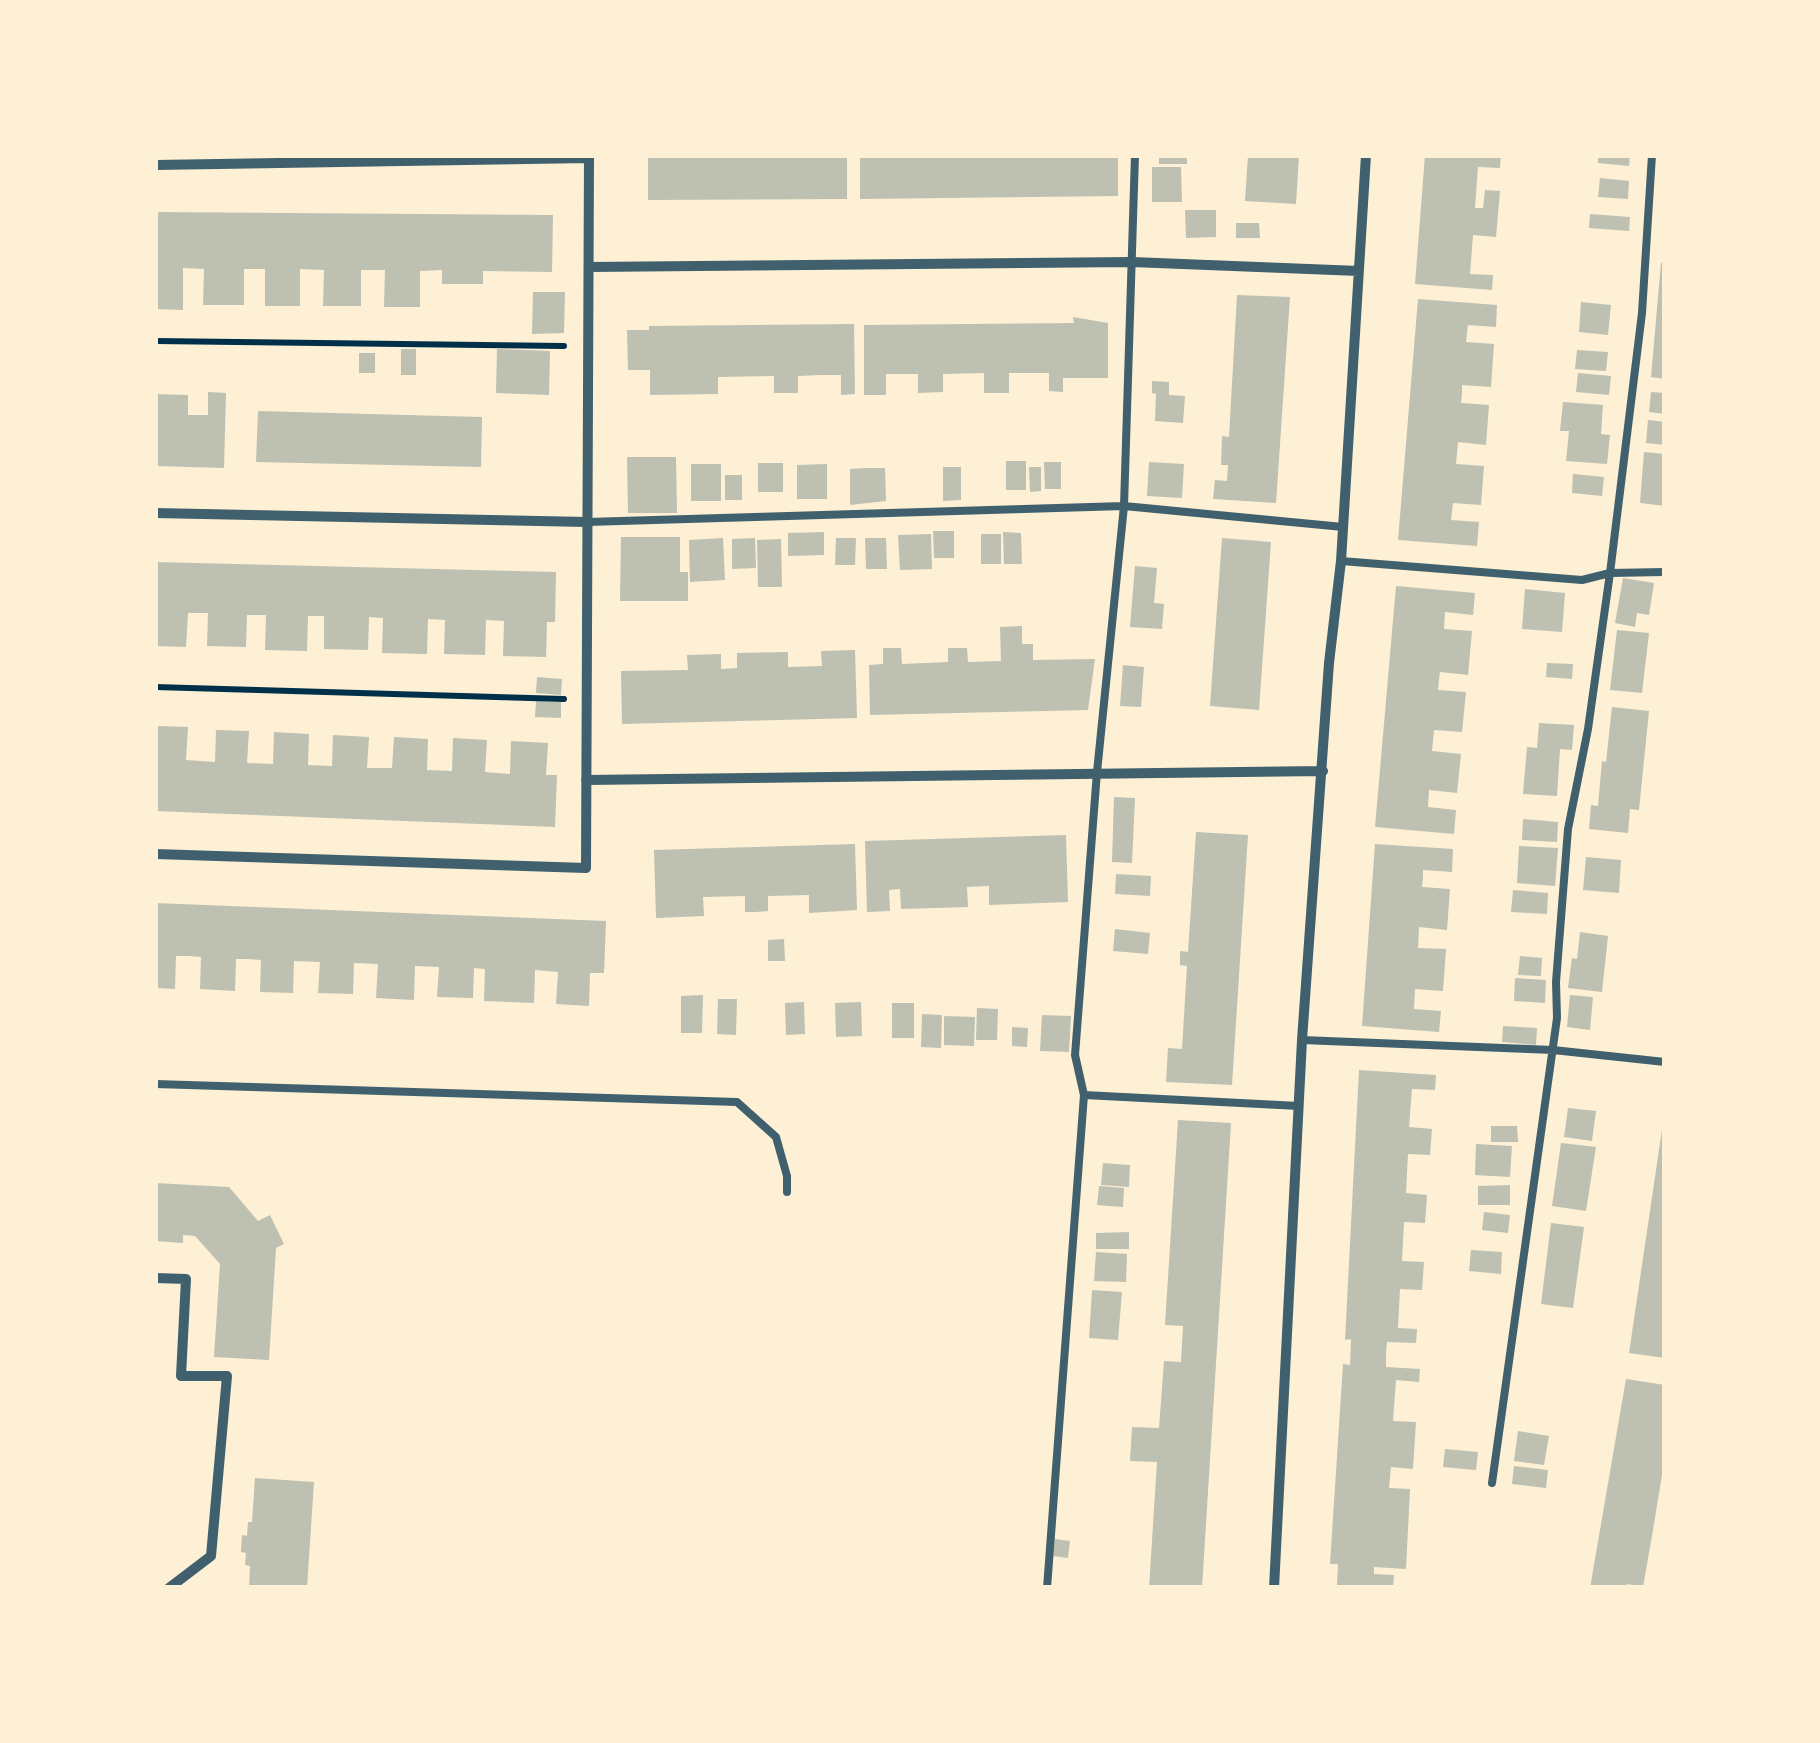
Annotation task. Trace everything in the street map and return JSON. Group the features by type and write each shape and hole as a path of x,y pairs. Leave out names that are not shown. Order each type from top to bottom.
{"street":[{"path":"1274,1588 1302,1040 1329,663 1342,561 1366,155"},
{"path":"155,165 589,157 586,868 155,854"},
{"path":"588,267 1132,262 1359,270"},
{"path":"155,513 588,522"},
{"path":"586,780 1323,771"},
{"path":"155,1278 186,1279 181,1376 227,1376 211,1556 169,1588"}],"lane":[{"path":"1047,1588 1084,1095 1075,1055 1097,772 1124,506 1135,155"},
{"path":"1492,1483 1553,1050 1568,829 1588,729 1642,313 1652,155"},
{"path":"588,522 1124,506 1343,527"},
{"path":"1342,561 1582,580 1610,573 1665,572"},
{"path":"1302,1040 1553,1050 1665,1062"},
{"path":"155,1084 737,1102 776,1138 788,1176 788,1192"},
{"path":"1084,1095 1299,1106"}],"path":[{"path":"155,341 588,346"},
{"path":"155,687 587,699"}],"building":[{"path":"648,155 847,155 847,199 648,200"},
{"path":"860,155 1118,155 1118,196 860,199"},
{"path":"1159,155 1187,155 1187,164 1159,164"},
{"path":"1248,155 1299,155 1296,204 1245,201"},
{"path":"1425,155 1501,155 1500,168 1478,167 1475,208 1483,208 1485,190 1500,191 1496,237 1473,235 1470,274 1493,275 1492,290 1415,284"},
{"path":"1598,155 1630,155 1629,166 1598,163"},
{"path":"1152,167 1181,167 1182,202 1152,202"},
{"path":"1600,178 1629,181 1628,199 1598,197"},
{"path":"1185,210 1216,210 1216,237 1186,238"},
{"path":"155,212 553,215 552,272 483,271 483,284 442,284 442,270 420,271 420,307 384,307 385,270 361,270 361,306 323,306 324,270 300,269 300,306 265,306 265,269 244,269 244,305 203,305 204,269 183,268 183,310 155,309"},
{"path":"1590,214 1630,217 1629,231 1589,228"},
{"path":"1236,223 1259,223 1260,238 1236,238"},
{"path":"1661,263 1665,263 1665,379 1651,377"},
{"path":"533,292 565,292 564,333 532,334"},
{"path":"1237,295 1290,297 1276,503 1213,499 1215,480 1227,481 1228,465 1221,465 1222,436 1229,437"},
{"path":"1418,299 1497,305 1496,327 1468,325 1466,342 1494,344 1491,387 1462,385 1461,403 1489,405 1486,445 1458,442 1456,464 1484,466 1481,505 1453,503 1451,520 1479,522 1477,546 1398,540"},
{"path":"1581,302 1611,305 1608,335 1579,332"},
{"path":"1073,317 1108,323 1108,378 1063,378 1063,392 1049,391 1049,373 1009,373 1009,393 984,393 984,373 943,374 943,392 918,393 918,374 886,374 886,395 864,395 864,325 1074,323"},
{"path":"854,324 855,394 841,395 841,375 821,375 798,376 798,393 774,393 774,376 718,377 718,394 650,395 650,370 628,370 627,330 649,330 649,326"},
{"path":"401,349 416,349 416,375 401,375"},
{"path":"497,349 550,351 549,395 496,393"},
{"path":"1577,350 1608,352 1606,371 1575,369"},
{"path":"359,353 375,353 375,373 359,373"},
{"path":"1578,373 1611,376 1609,395 1576,392"},
{"path":"1152,381 1169,382 1169,395 1185,396 1183,423 1155,421 1156,394 1152,393"},
{"path":"208,392 226,393 224,468 155,466 155,394 188,395 188,415 208,415"},
{"path":"1651,392 1665,393 1665,414 1649,412"},
{"path":"1563,402 1603,405 1601,434 1610,435 1607,464 1566,461 1569,431 1560,431"},
{"path":"258,411 482,417 481,467 256,462"},
{"path":"1648,420 1665,422 1665,445 1646,443"},
{"path":"1644,452 1665,454 1665,506 1640,503"},
{"path":"627,457 676,457 677,513 628,513"},
{"path":"1006,461 1026,461 1026,490 1006,490"},
{"path":"1044,462 1061,462 1061,489 1045,489"},
{"path":"1149,462 1184,464 1182,498 1147,496"},
{"path":"758,463 783,463 783,492 758,492"},
{"path":"691,464 721,464 721,501 691,501"},
{"path":"827,464 827,499 797,499 797,465"},
{"path":"943,467 961,467 961,500 943,501"},
{"path":"1029,467 1041,467 1041,491 1030,492"},
{"path":"885,468 886,501 850,505 850,469"},
{"path":"1573,474 1604,477 1602,496 1572,493"},
{"path":"725,475 742,475 742,500 725,500"},
{"path":"933,531 954,531 954,558 934,558"},
{"path":"824,532 824,555 788,556 788,533"},
{"path":"1003,532 1021,533 1022,564 1004,564"},
{"path":"931,534 932,569 900,570 898,535"},
{"path":"981,534 1001,534 1001,564 981,564"},
{"path":"621,537 680,537 680,572 688,572 688,601 620,601"},
{"path":"723,538 725,580 690,582 689,540"},
{"path":"755,538 756,568 732,569 732,539"},
{"path":"836,538 856,538 855,565 835,565"},
{"path":"865,538 886,538 887,569 866,569"},
{"path":"1222,538 1271,542 1259,710 1210,706"},
{"path":"781,539 782,587 758,587 757,540"},
{"path":"155,562 556,572 555,622 547,622 546,657 503,656 504,621 486,620 485,655 444,654 445,620 428,619 427,654 382,653 383,618 369,617 368,650 324,649 324,616 308,616 307,651 265,650 266,615 247,615 246,647 207,646 208,613 188,613 186,647 155,646"},
{"path":"1135,566 1157,568 1154,603 1164,604 1162,629 1130,627"},
{"path":"1623,578 1654,583 1649,615 1637,613 1635,627 1615,623"},
{"path":"1396,586 1475,593 1473,615 1445,612 1444,629 1472,631 1468,675 1440,672 1438,690 1466,692 1462,732 1434,730 1432,751 1461,754 1457,793 1429,790 1428,807 1456,810 1454,834 1375,827"},
{"path":"1525,589 1565,593 1562,632 1522,629"},
{"path":"1022,626 1022,644 1033,644 1033,660 1095,659 1088,710 870,715 869,665 883,664 883,648 901,648 902,664 948,662 948,648 967,648 968,662 1001,661 1000,627"},
{"path":"1617,630 1649,633 1642,693 1610,690"},
{"path":"855,650 857,718 622,724 621,671 688,670 687,655 721,654 721,669 737,668 737,653 788,652 788,667 822,666 821,651"},
{"path":"1547,663 1573,664 1572,679 1546,677"},
{"path":"1123,665 1144,667 1141,707 1120,706"},
{"path":"537,677 562,679 561,695 536,693"},
{"path":"536,701 561,702 561,718 535,717"},
{"path":"1612,707 1649,711 1639,810 1630,809 1628,833 1589,829 1591,805 1598,806"},
{"path":"1539,723 1574,725 1572,750 1560,749 1557,796 1523,794 1527,747 1537,748"},
{"path":"157,726 188,727 186,760 215,762 216,730 249,731 247,763 273,764 274,732 309,734 308,765 332,766 333,735 369,737 367,768 392,768 394,737 428,739 427,770 452,771 453,738 487,740 485,772 510,774 511,741 548,743 546,775 557,775 555,827 155,811"},
{"path":"1114,797 1135,798 1132,863 1112,862"},
{"path":"1523,819 1558,822 1557,842 1522,840"},
{"path":"1196,832 1248,835 1232,1085 1166,1082 1168,1048 1182,1049 1187,966 1180,965 1180,951 1188,952"},
{"path":"1066,835 1068,902 989,905 989,886 967,887 968,907 901,909 900,889 889,890 890,911 867,912 865,841"},
{"path":"855,844 857,910 809,913 809,895 768,896 768,911 745,912 745,896 703,897 704,916 656,918 654,850"},
{"path":"1375,844 1453,849 1452,872 1423,870 1422,887 1450,889 1447,930 1419,927 1418,948 1446,949 1443,991 1415,989 1414,1009 1441,1011 1439,1032 1362,1026"},
{"path":"1519,846 1558,848 1555,886 1517,883"},
{"path":"1586,857 1621,860 1619,893 1583,890"},
{"path":"1116,874 1151,876 1150,896 1115,894"},
{"path":"1513,890 1548,893 1547,914 1511,912"},
{"path":"155,903 606,921 604,973 590,973 589,1006 556,1004 558,972 535,970 534,1003 484,1001 485,969 474,968 473,998 437,997 439,967 415,966 414,1000 376,998 378,964 354,963 353,994 318,993 320,962 294,961 293,993 260,992 261,960 248,959 236,959 235,991 200,989 201,957 189,956 176,956 175,989 155,988"},
{"path":"1115,929 1150,933 1148,954 1113,951"},
{"path":"1580,932 1608,936 1602,992 1568,988"},
{"path":"784,939 785,961 768,961 768,940"},
{"path":"1520,956 1542,958 1541,976 1518,975"},
{"path":"1515,978 1546,980 1545,1003 1514,1001"},
{"path":"703,995 702,1033 681,1033 681,996"},
{"path":"1570,995 1593,997 1590,1030 1567,1027"},
{"path":"718,999 737,999 736,1035 717,1034"},
{"path":"804,1002 805,1034 786,1035 785,1003"},
{"path":"861,1002 862,1036 836,1037 835,1003"},
{"path":"892,1003 914,1003 914,1038 892,1038"},
{"path":"977,1008 998,1009 997,1040 976,1040"},
{"path":"922,1014 942,1015 941,1048 921,1047"},
{"path":"1042,1015 1071,1016 1069,1052 1040,1051"},
{"path":"944,1016 975,1017 974,1046 944,1045"},
{"path":"1503,1026 1537,1028 1536,1045 1502,1042"},
{"path":"1012,1027 1028,1028 1027,1047 1012,1046"},
{"path":"1359,1070 1436,1075 1435,1090 1412,1089 1409,1127 1432,1129 1430,1155 1408,1154 1406,1193 1427,1195 1425,1223 1404,1222 1402,1261 1424,1262 1422,1290 1400,1289 1398,1328 1417,1329 1416,1343 1387,1342 1386,1367 1420,1369 1419,1382 1396,1380 1393,1421 1416,1422 1413,1469 1391,1467 1389,1488 1410,1489 1406,1569 1374,1567 1374,1574 1394,1575 1393,1588 1337,1586 1338,1564 1330,1564 1343,1364 1350,1365 1351,1339 1345,1340"},
{"path":"1568,1108 1596,1111 1592,1141 1564,1137"},
{"path":"1178,1120 1231,1123 1202,1588 1149,1588 1157,1462 1130,1461 1132,1427 1159,1428 1164,1361 1181,1362 1183,1326 1165,1325"},
{"path":"1665,1123 1665,1358 1629,1353"},
{"path":"1491,1126 1517,1126 1518,1142 1491,1142"},
{"path":"1561,1143 1596,1147 1586,1211 1552,1206"},
{"path":"1476,1144 1512,1146 1510,1177 1475,1175"},
{"path":"1103,1163 1130,1165 1129,1187 1101,1185"},
{"path":"155,1183 229,1187 258,1221 270,1215 284,1244 276,1248 269,1360 214,1357 220,1264 195,1236 183,1235 183,1243 155,1241"},
{"path":"1510,1185 1510,1205 1478,1205 1478,1186"},
{"path":"1099,1186 1124,1188 1123,1207 1097,1205"},
{"path":"1484,1212 1510,1215 1508,1233 1482,1230"},
{"path":"1551,1223 1584,1227 1573,1308 1541,1304"},
{"path":"1129,1232 1129,1249 1096,1249 1096,1233"},
{"path":"1471,1250 1502,1252 1501,1274 1469,1271"},
{"path":"1096,1252 1127,1254 1126,1282 1094,1281"},
{"path":"1092,1290 1122,1292 1118,1340 1089,1338"},
{"path":"1626,1379 1665,1385 1665,1457 1653,1530 1643,1587 1627,1584 1626,1588 1590,1588"},
{"path":"1518,1431 1549,1436 1544,1465 1514,1461"},
{"path":"1445,1449 1478,1452 1476,1470 1443,1467"},
{"path":"1514,1466 1548,1470 1546,1488 1512,1484"},
{"path":"255,1478 314,1482 307,1588 249,1588 250,1566 245,1565 246,1553 241,1552 242,1535 247,1536 248,1522 252,1522"},
{"path":"1055,1539 1070,1541 1068,1558 1053,1556"}]}
